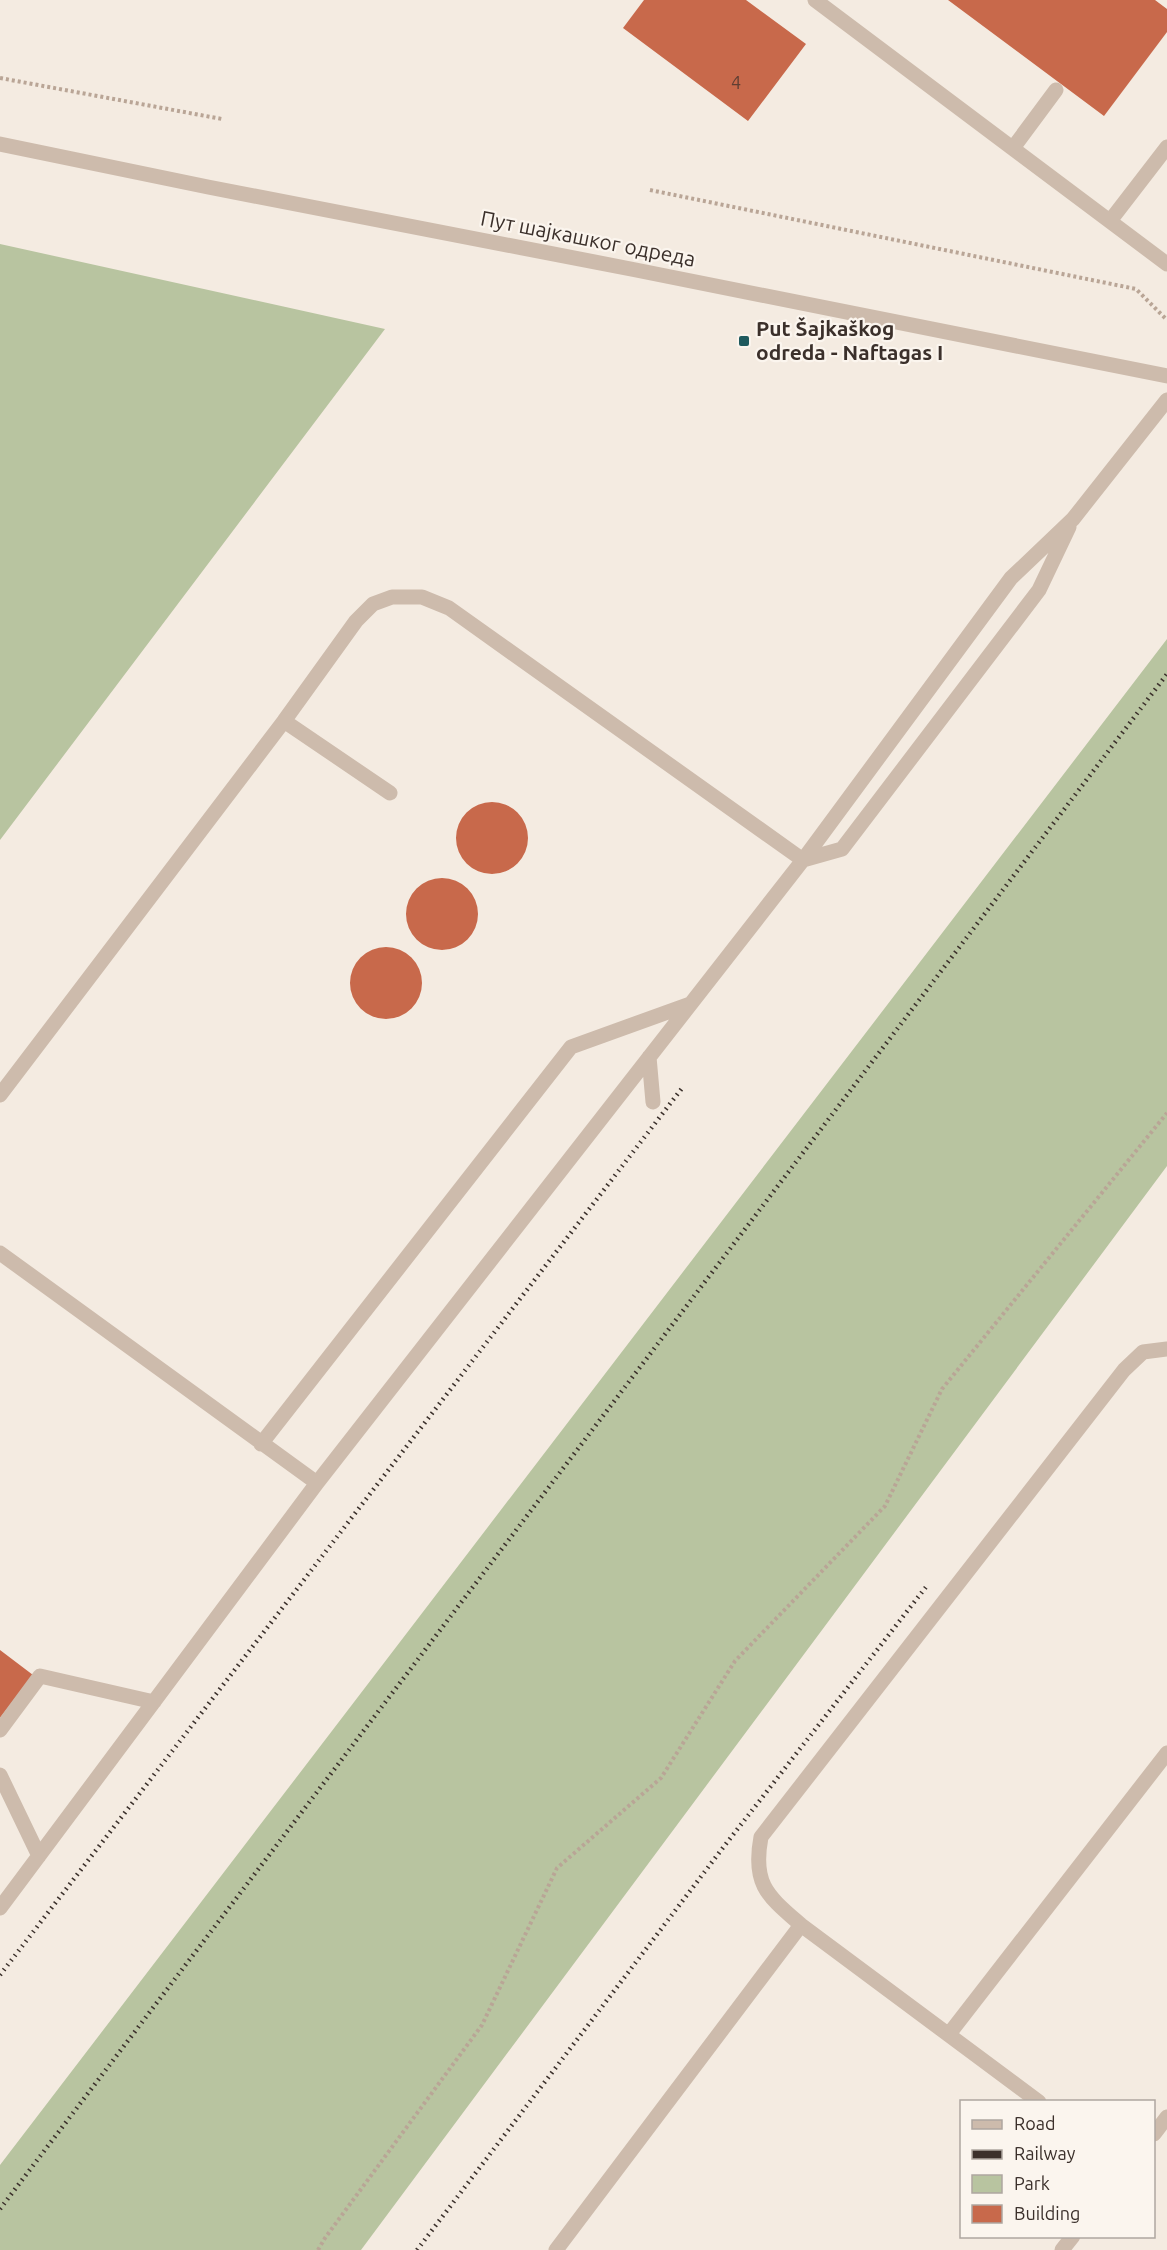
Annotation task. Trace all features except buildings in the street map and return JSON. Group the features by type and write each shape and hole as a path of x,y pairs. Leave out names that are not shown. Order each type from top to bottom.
{"street":[{"path":"815,0 1167,264"},
{"path":"1013,148 1056,90"},
{"name":"Пут шајкашког одреда","path":"0,144 207,188 647,272 1167,376"},
{"path":"1110,221 1167,147"},
{"path":"0,1908 317,1483 802,860 1011,578 1073,519 1167,400"},
{"path":"802,860 842,849 1040,590 1073,519"},
{"path":"0,1095 284,721 356,621 373,604 392,597 422,597 449,608 802,860"},
{"path":"284,721 390,793"},
{"path":"261,1444 571,1047 691,1004"},
{"path":"649,1057 653,1102"},
{"path":"0,1254 317,1483"},
{"path":"1036,2100 801,1925 772,1900 759,1879 757,1856 761,1837 1124,1370 1143,1352 1167,1349"},
{"path":"0,1730 40,1676 154,1702"},
{"path":"950,2034 1167,1753"},
{"path":"0,1775 39,1856"},
{"path":"556,2250 801,1925"},
{"path":"1155,2133 1167,2117"}],"path":[{"path":"0,78 222,119"},
{"path":"650,190 1136,289 1167,320"},
{"path":"318,2250 331,2229 482,2025 557,1868 661,1778 735,1661 885,1506 942,1389 1167,1113"}],"green space":[{"path":"0,244 385,329 0,840"},
{"path":"1167,639 1167,1166 361,2250 0,2250 0,2165"}],"railway":[{"path":"0,2209 1167,674"},
{"path":"0,1975 683,1087"},
{"path":"417,2250 722,1849 926,1587"}],"place":[{"name":"Put Šajkaškog odreda - Naftagas I","path":"744,341"}]}
